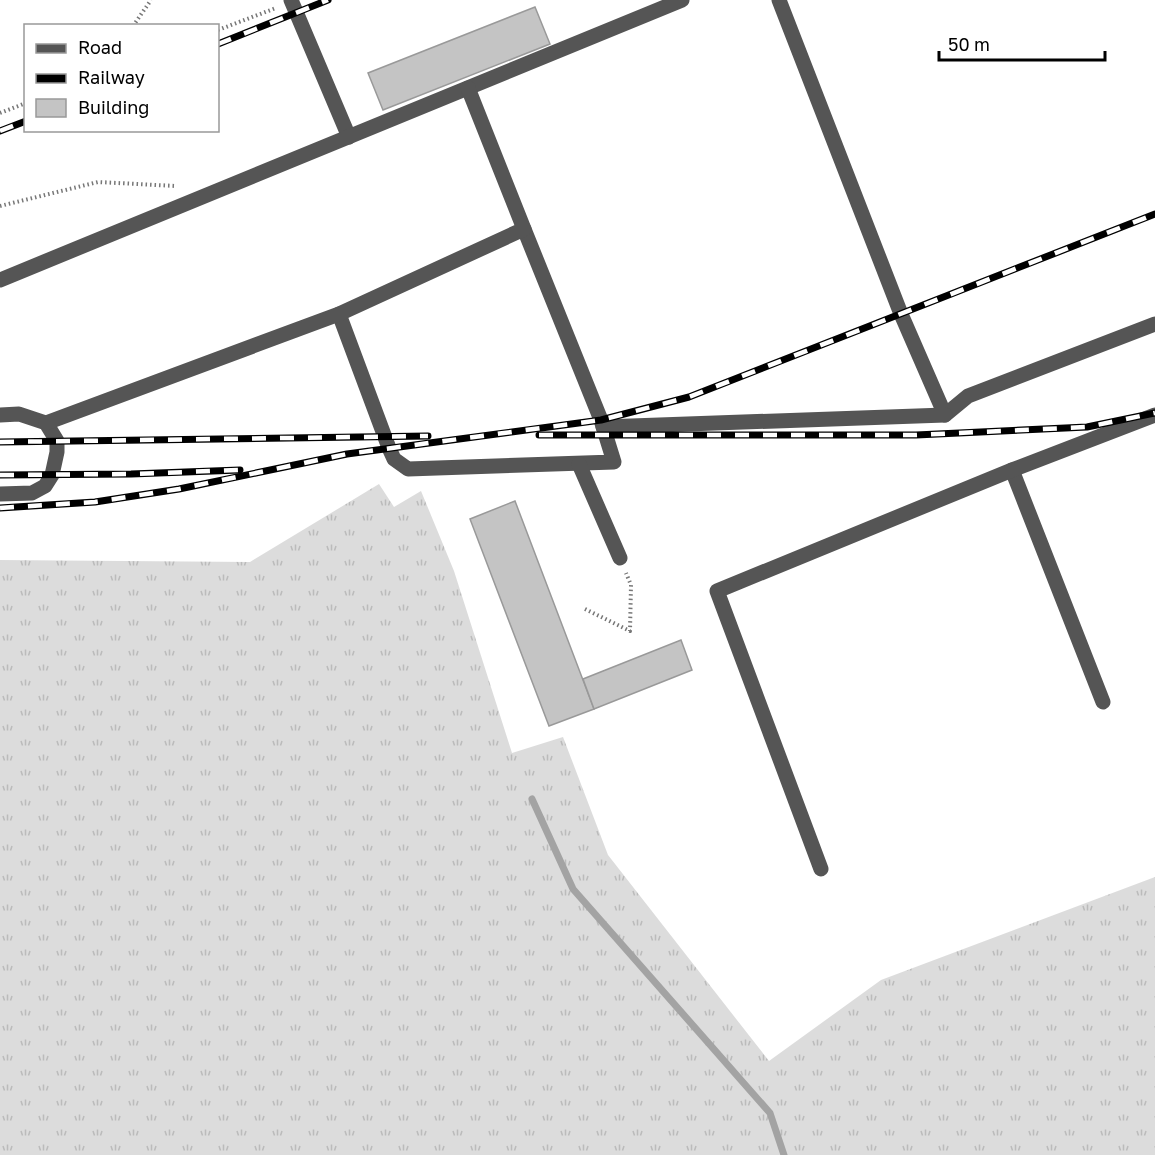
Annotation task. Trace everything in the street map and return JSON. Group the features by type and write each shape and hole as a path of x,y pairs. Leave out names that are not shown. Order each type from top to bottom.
{"lane":[{"path":"0,280 682,0"},
{"path":"779,0 901,315 945,415"},
{"path":"291,1 349,137"},
{"path":"339,314 389,448 394,459 408,469 614,462 603,427 468,88"},
{"path":"0,415 18,414 46,423 339,314 524,229"},
{"path":"603,427 945,415 968,396 1155,324"},
{"path":"821,869 717,591 1011,470 1155,415"},
{"path":"0,494 32,492 45,486 52,475 57,452 57,441 46,423"},
{"path":"579,464 620,558"},
{"path":"1011,470 1103,702"}],"path":[{"path":"134,24 151,0"},
{"path":"219,30 291,1"},
{"path":"0,113 24,104"},
{"path":"0,206 98,182 184,187"},
{"path":"585,609 630,631 631,585 620,558"}],"green space":[{"path":"379,484 394,507 421,491 454,571 512,753 563,737 608,855 769,1061 881,980 1155,877 1155,1155 0,1155 0,560 250,562"}],"building":[{"path":"535,7 550,44 383,110 368,73"},
{"path":"515,501 594,709 549,726 470,519"},
{"path":"681,640 692,670 594,709 583,679"}],"waterway":[{"path":"532,799 573,889 770,1113 784,1155"}],"railway":[{"path":"219,44 328,0"},
{"path":"0,131 24,122"},
{"path":"0,508 95,502 179,489 347,454 601,420 689,397 1155,214"},
{"path":"539,435 916,435 1087,427 1155,413"},
{"path":"0,442 428,436"},
{"path":"0,475 240,470"}]}
